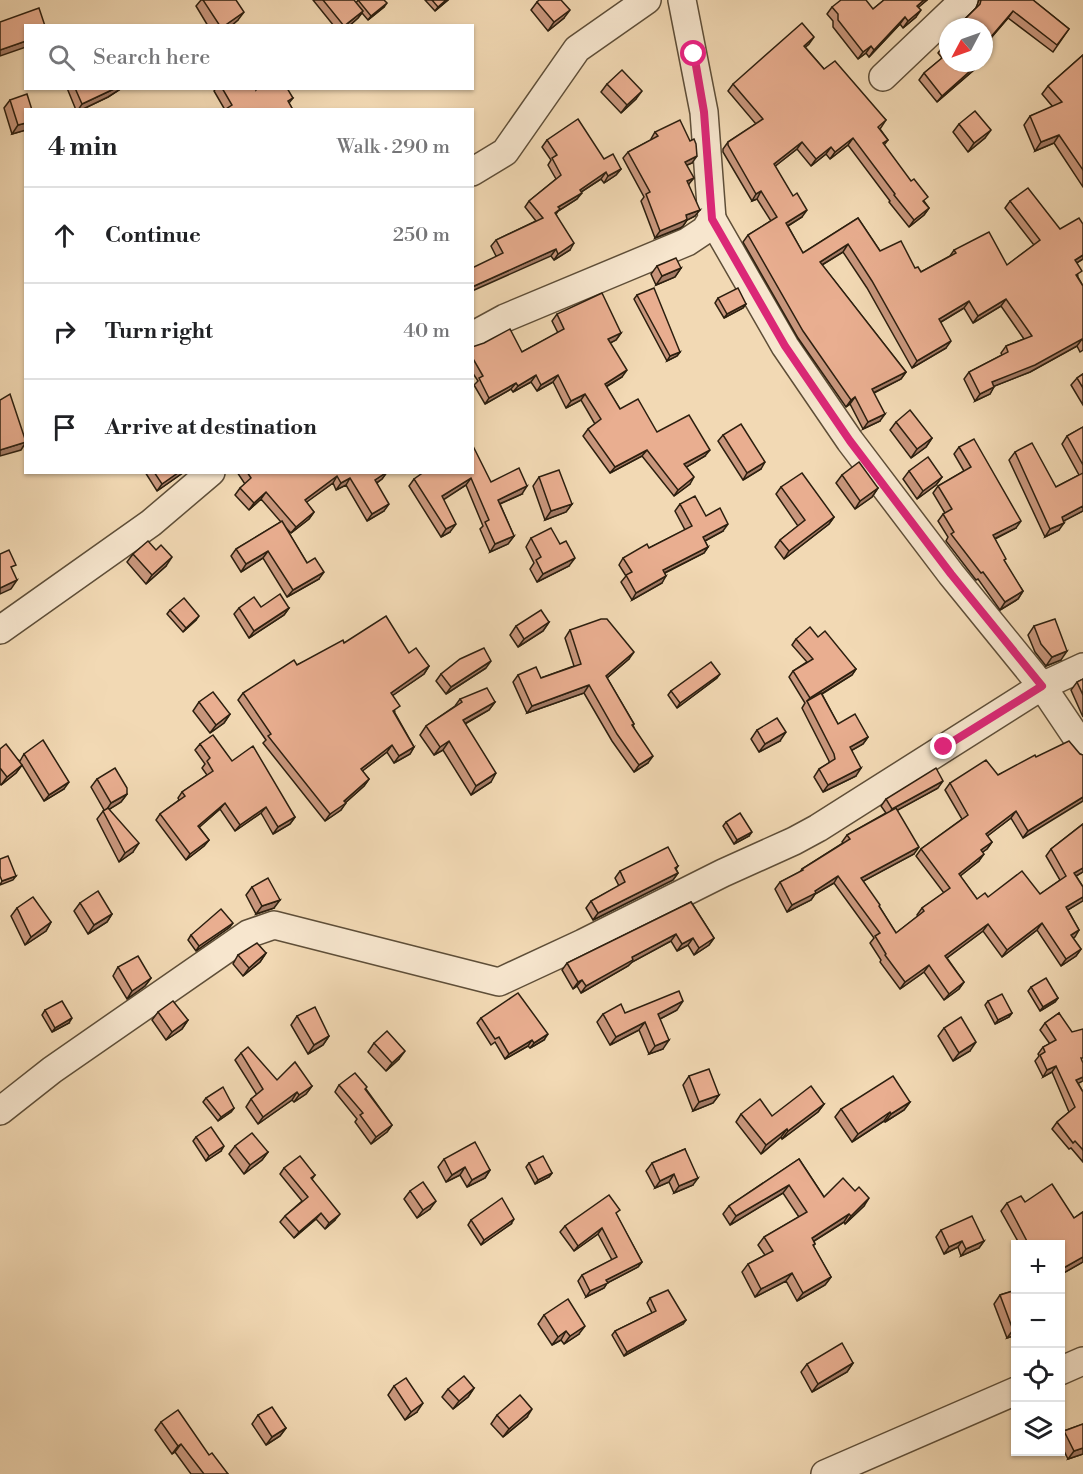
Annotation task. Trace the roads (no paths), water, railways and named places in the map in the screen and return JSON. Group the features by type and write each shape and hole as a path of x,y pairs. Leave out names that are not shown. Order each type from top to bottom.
{"street":[{"path":"474,171 505,152 577,49 647,0"},
{"path":"682,0 704,112 712,219 785,346 850,441 951,574 1042,686 1083,747"},
{"path":"883,77 963,0"},
{"path":"474,335 505,318 687,242 705,230 712,219"},
{"path":"0,630 151,523 209,474"},
{"path":"0,1111 52,1070 248,934 274,925 499,982 747,861 794,841 1042,686 1083,667"},
{"path":"1065,1369 1083,1361"},
{"path":"825,1474 1011,1393"}]}
